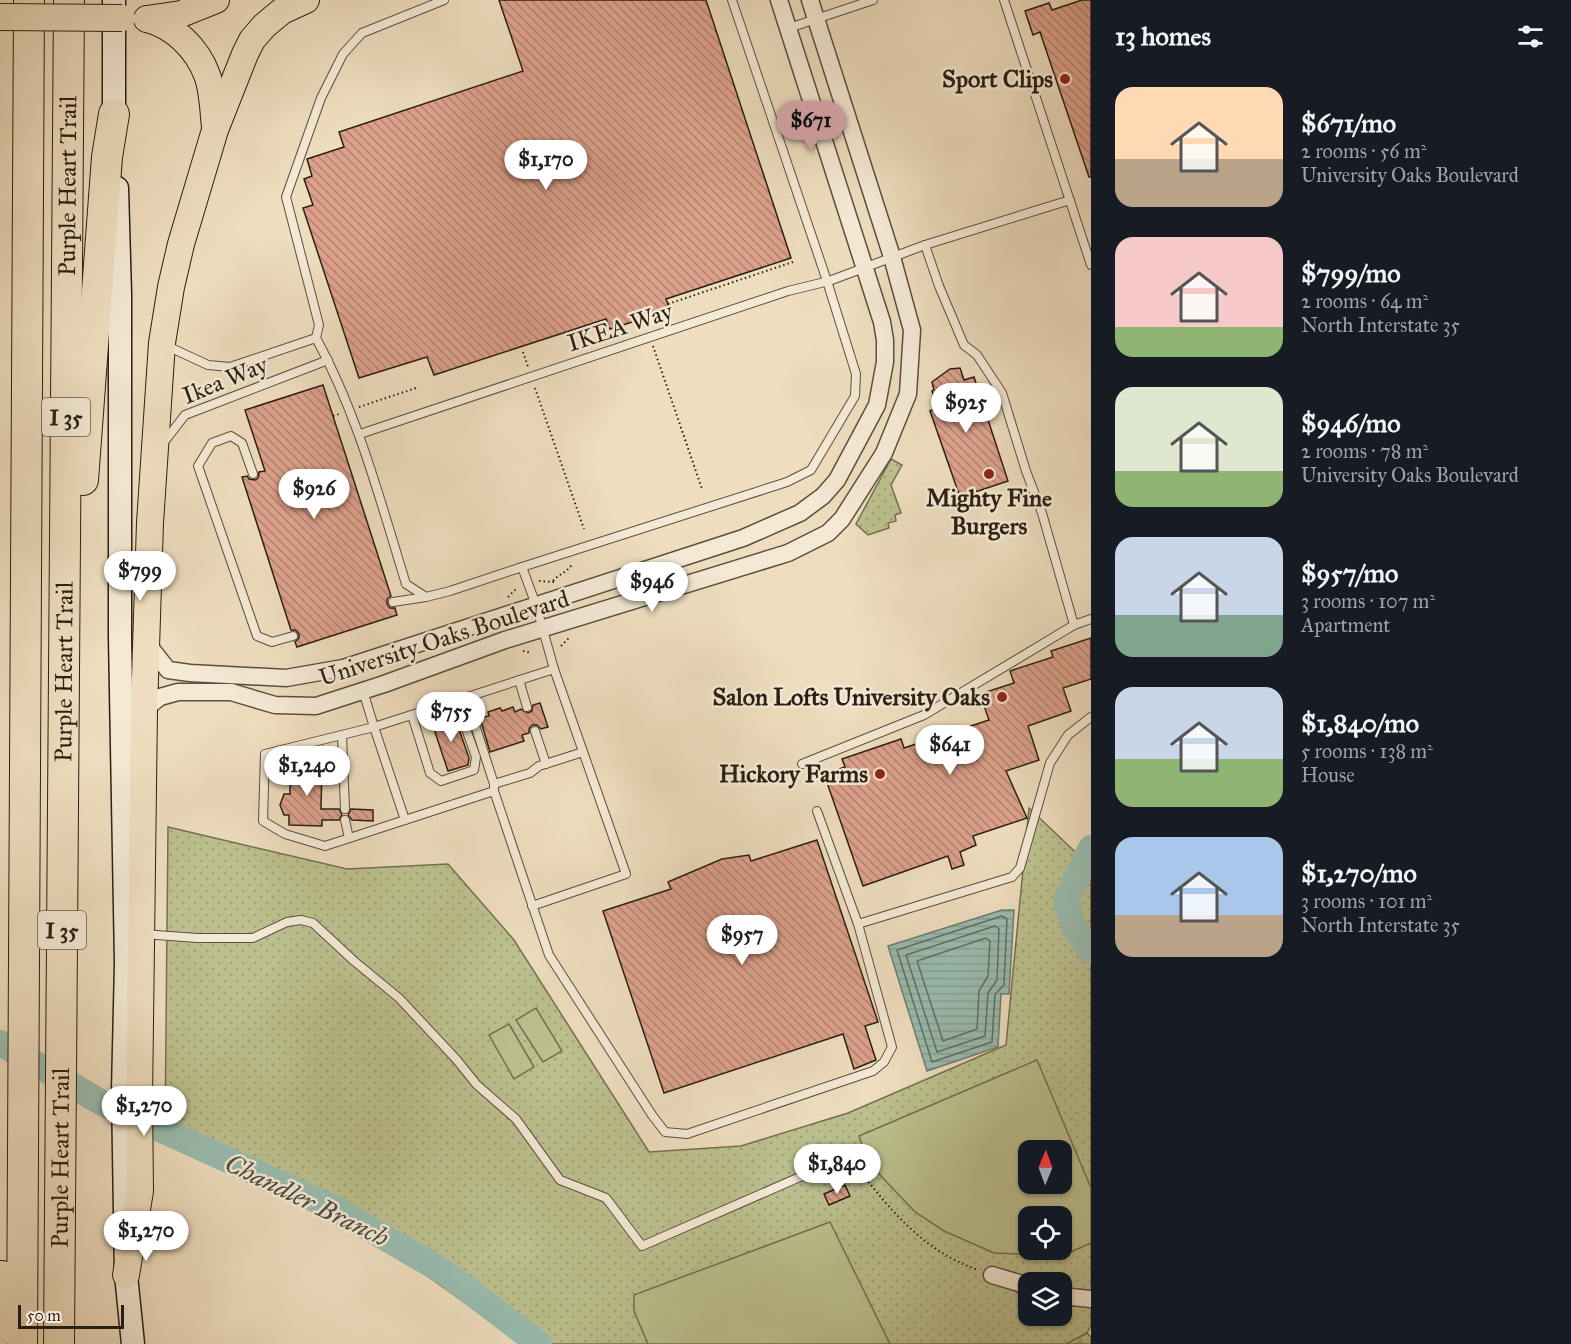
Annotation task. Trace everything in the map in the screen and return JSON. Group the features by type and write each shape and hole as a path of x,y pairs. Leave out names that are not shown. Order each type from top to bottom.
{"highway":[{"name":"Purple Heart Trail","path":"21,1344 29,0"},
{"name":"Purple Heart Trail","path":"58,1344 69,0"},
{"path":"63,835 79,765 80,536 107,157 114,114"},
{"path":"0,1330 4,1233 21,1135"}],"main road":[{"path":"0,17 128,12 181,14 216,0"},
{"path":"131,1095 143,934 144,710 150,523 162,343 181,244 215,130 252,40 282,11 306,0"},
{"path":"128,12 114,114 120,294 120,637 132,1187 126,1275 133,1344"},
{"path":"128,12 171,28 201,61 209,83 215,130"}],"street":[{"name":"University Oaks Boulevard","path":"147,642 168,670 190,673 286,678 343,668 743,538 800,513 823,496 837,480 878,405 885,362 885,340 882,322 865,266 779,0"},
{"name":"University Oaks Boulevard","path":"144,710 160,697 178,692 231,692 275,705 316,706 542,629 788,553 828,533 842,519 884,453 908,394 912,330 892,257 810,0"},
{"path":"992,1275 1018,1283"},
{"path":"1072,1297 1091,1299"}],"lane":[{"path":"426,597 406,584 360,434 316,338 319,325 286,197 321,98 343,54 362,33 444,0"},
{"path":"393,602 450,591 787,482 812,470 855,396 856,374 732,0"},
{"path":"789,28 873,0"},
{"path":"1004,0 1091,265"},
{"name":"IKEA Way","path":"360,434 788,291 827,281 925,245 1070,200"},
{"path":"925,245 939,286 964,345 977,355 1002,393 1026,471 1042,513 1074,625"},
{"path":"162,343 208,366 230,367 316,338"},
{"name":"Ikea Way","path":"154,458 185,415 328,360"},
{"path":"253,474 242,443 231,436 212,443 198,466 258,636 272,642 293,636"},
{"path":"522,567 536,605 554,669 626,874 532,906"},
{"path":"802,764 924,715 1074,625 1091,619"},
{"path":"554,669 374,727 265,754 264,821 285,834 325,846 405,820 530,773 546,764 583,752"},
{"path":"519,680 527,707"},
{"path":"363,691 405,820"},
{"path":"466,698 549,956 652,1115 666,1132 687,1134 873,1071 884,1062 892,1047 858,924 817,811"},
{"path":"412,714 430,773 441,781 474,770 476,757 456,701"},
{"path":"858,924 1012,877 1020,868 1050,763 1068,735 1091,717"},
{"path":"535,731 546,764"},
{"path":"342,735 345,809"},
{"path":"345,820 349,838"},
{"path":"143,934 196,938 253,938 287,922 301,920 314,923 399,999 456,1059 477,1085 516,1119 560,1180 606,1198 642,1246 848,1156"}],"path":[{"path":"668,304 793,262"},
{"path":"643,318 646,328"},
{"path":"653,346 702,489"},
{"path":"523,352 528,367"},
{"path":"534,385 584,529"},
{"path":"333,416 416,388"},
{"path":"539,581 554,583 557,577 568,571 576,558"},
{"path":"504,603 516,589"},
{"path":"561,646 570,637 573,629"},
{"path":"848,1156 896,1216 922,1240 957,1263 992,1275"}],"green space":[{"path":"891,459 902,465 891,485 901,513 895,515 896,521 888,523 889,528 868,535 856,524"},
{"path":"1029,808 1091,867 1091,1326 1087,1333 1066,1344 523,1344 360,1228 165,1133 168,827 347,869 448,864 514,940 649,1152 741,1146 848,1113 1006,1045"},
{"path":"536,1008 562,1051 543,1062 516,1020"},
{"path":"509,1024 534,1067 514,1079 489,1035"},
{"path":"1037,1060 1071,1140 1018,1140 1018,1194 1072,1194 1072,1143 1091,1188 1091,1243 1072,1252 1072,1206 1018,1206 1018,1254 994,1253 944,1231 915,1212 880,1175 863,1148 859,1136"},
{"path":"830,1222 890,1344 648,1344 634,1311 634,1295"},
{"path":"1087,1333 1091,1337 1091,1344 1066,1344"}],"water":[{"path":"1002,910 1014,910 1009,994 1001,994 998,1047 927,1071 888,946"}],"building":[{"path":"499,0 706,0 791,258 666,299 670,310 610,329 606,319 434,375 427,357 359,378 303,208 313,205 304,179 312,176 307,159 344,147 339,132 523,71"},
{"path":"1082,0 1091,0 1091,177 1089,177 1040,32 1033,35 1025,11 1049,3 1052,10"},
{"path":"960,368 964,380 974,377 1008,481 960,497 930,411 938,408 932,391 934,390 932,382 950,369"},
{"path":"323,385 391,596 387,599 387,604 390,608 395,608 397,615 297,647 295,642 299,634 291,630 242,477 247,476 255,480 259,472 265,471 245,410"},
{"path":"1091,638 1091,679 1063,688 1071,711 1028,726 1039,760 1006,771 1027,818 973,836 976,845 960,852 964,865 952,869 948,856 863,886 824,774 845,767 842,759 901,739 904,748 989,720 980,694 1014,683 1010,671 1053,657 1051,651"},
{"path":"540,703 548,727 541,729 537,725 532,725 529,733 522,735 524,741 490,752 480,718 489,716 488,712 500,708 502,711 513,707 515,712 521,709 528,713 532,711 533,705"},
{"path":"454,715 469,758 468,765 448,771 432,723"},
{"path":"290,764 322,764 321,809 339,809 342,815 339,820 322,820 322,826 289,825 289,815 284,815 280,805 284,794 290,794"},
{"path":"351,809 373,810 373,821 352,820 348,815"},
{"path":"817,840 878,1022 865,1026 876,1060 854,1069 843,1034 664,1093 603,911 671,889 668,882 722,859 749,855 751,861"},
{"path":"845,1185 850,1196 829,1205 824,1194"}],"waterway":[{"path":"1091,848 1066,900 1074,928 1091,951"},
{"name":"Chandler Branch","path":"0,1043 102,1103 336,1209 444,1272 539,1344"}],"place":[{"name":"Sport Clips","path":"1065,79"},
{"name":"Mighty Fine Burgers","path":"989,474"},
{"name":"Salon Lofts University Oaks","path":"1002,697"},
{"name":"Hickory Farms","path":"880,774"}]}
